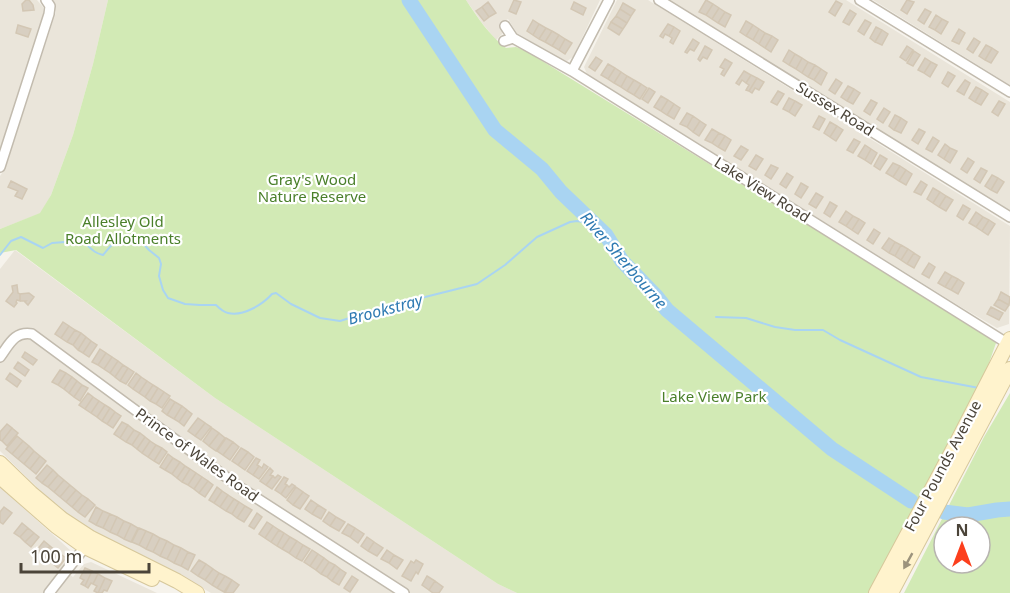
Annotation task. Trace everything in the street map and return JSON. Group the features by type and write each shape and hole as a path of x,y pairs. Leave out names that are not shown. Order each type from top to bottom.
{"main road":[{"name":"Four Pounds Avenue","path":"876,593 1001,375 1009,342"},
{"name":"Four Pounds Avenue","path":"891,593 988,396"},
{"path":"0,463 88,543 177,581 197,593"},
{"path":"0,477 56,526 180,593"}],"street":[{"path":"0,167 49,14 50,6 46,0"},
{"path":"572,71 609,0"},
{"name":"Sussex Road","path":"659,0 1010,217"},
{"path":"860,0 1010,93"},
{"name":"Lake View Road","path":"505,26 508,40 572,71 1009,342"},
{"name":"Prince of Wales Road","path":"0,357 18,334 32,334 241,488 404,593"},
{"path":"50,593 88,543"}],"shaded area":[{"path":"0,0 37,0 43,7 43,15 0,149"},
{"path":"53,0 108,0 73,135 51,195 41,213 0,229 0,176 5,169 56,12"},
{"path":"466,0 600,0 573,57 567,61 517,33 508,19 499,24 502,34 496,40"},
{"path":"617,0 648,0 1010,226 1009,324 997,328 961,307 587,74 584,67"},
{"path":"668,0 846,0 1010,102 1010,211"},
{"path":"873,0 1010,0 1010,85"},
{"path":"15,250 215,398 498,584 517,593 211,593 173,571 111,542 78,522 50,500 0,451 0,269"},
{"path":"0,487 70,550 71,557 61,568 73,577 84,564 91,562 157,593 0,593"}],"green space":[{"name":"Lake View Park","path":"108,0 466,0 489,32 506,48 516,47 526,51 985,334 996,343 988,366 870,593 517,593 498,584 215,398 16,250 0,253 0,229 40,213 51,195 73,135"},
{"path":"1010,393 1010,593 904,593 932,538 932,575 992,575 992,515 944,515 984,437"}],"building":[{"path":"26,0 33,5 34,10 23,11 22,4"},
{"path":"514,0 521,2 516,14 509,11"},
{"path":"706,0 713,4 706,15 699,12"},
{"path":"907,0 914,2 907,14 901,10"},
{"path":"836,1 842,4 835,16 829,12"},
{"path":"488,2 496,13 489,17 482,7"},
{"path":"574,2 586,8 583,15 571,9"},
{"path":"623,3 635,10 631,16 620,9"},
{"path":"713,4 719,8 712,19 706,15"},
{"path":"482,7 489,17 484,21 476,11"},
{"path":"719,8 725,12 718,23 712,19"},
{"path":"620,9 631,16 627,23 616,16"},
{"path":"925,9 931,12 924,24 918,20"},
{"path":"850,10 856,14 849,25 843,22"},
{"path":"725,12 731,15 725,27 718,23"},
{"path":"936,15 942,19 935,30 929,27"},
{"path":"616,16 627,23 623,29 611,22"},
{"path":"942,19 948,22 941,34 935,30"},
{"path":"533,20 539,24 533,35 527,31"},
{"path":"865,20 871,23 864,35 858,31"},
{"path":"746,21 753,25 746,36 740,32"},
{"path":"611,22 623,29 619,35 608,28"},
{"path":"539,24 546,28 539,39 533,35"},
{"path":"668,24 674,27 669,36 665,34 663,38 660,36"},
{"path":"18,25 31,29 28,37 16,33"},
{"path":"753,25 759,29 753,40 746,36"},
{"path":"674,27 680,31 673,44 669,36"},
{"path":"876,27 882,30 875,42 870,38"},
{"path":"546,28 552,31 545,42 539,39"},
{"path":"759,29 765,33 759,44 753,40"},
{"path":"959,29 965,33 959,44 952,41"},
{"path":"882,30 888,34 882,45 875,42"},
{"path":"552,31 559,35 552,46 545,42"},
{"path":"765,33 772,36 765,48 759,44"},
{"path":"559,35 565,39 559,50 552,46"},
{"path":"772,36 778,40 771,52 765,48"},
{"path":"974,38 980,42 973,53 967,49"},
{"path":"565,39 572,43 565,54 559,50"},
{"path":"693,39 699,43 694,51 690,49 687,53 685,52"},
{"path":"986,45 992,48 985,60 979,56"},
{"path":"705,46 712,50 707,59 703,57 700,61 698,59"},
{"path":"907,46 913,50 906,61 900,57"},
{"path":"992,48 998,52 991,63 985,60"},
{"path":"789,50 795,54 789,65 783,61"},
{"path":"914,51 920,55 913,66 907,63"},
{"path":"795,54 802,58 796,69 789,65"},
{"path":"596,57 602,61 595,71 589,67"},
{"path":"802,58 808,62 802,73 796,69"},
{"path":"925,58 931,62 924,73 918,70"},
{"path":"725,59 732,63 724,76 721,74 724,69 720,67"},
{"path":"808,62 815,65 808,77 802,73"},
{"path":"931,62 937,65 930,77 924,73"},
{"path":"608,64 615,68 608,79 601,75"},
{"path":"815,65 821,69 814,80 808,77"},
{"path":"615,68 621,72 614,83 608,79"},
{"path":"821,69 827,73 821,85 814,80"},
{"path":"744,71 751,75 746,83 742,80 739,85 736,83"},
{"path":"621,72 627,76 621,87 614,83"},
{"path":"948,72 955,76 948,87 942,83"},
{"path":"751,75 757,78 749,91 746,90 749,85 746,83"},
{"path":"627,76 634,80 627,91 621,87"},
{"path":"757,78 764,82 759,90 755,88 752,93 749,91"},
{"path":"836,79 842,83 835,94 829,90"},
{"path":"634,80 641,84 634,95 627,91"},
{"path":"965,80 970,83 964,95 957,91"},
{"path":"641,84 647,88 640,99 634,95"},
{"path":"848,86 854,89 847,101 841,97"},
{"path":"976,87 982,90 975,102 969,98"},
{"path":"649,88 655,92 648,103 642,99"},
{"path":"854,89 860,93 853,104 847,101"},
{"path":"982,90 988,94 981,105 975,102"},
{"path":"778,91 784,94 777,105 771,102"},
{"path":"661,96 668,100 661,111 654,107"},
{"path":"789,98 795,101 789,112 783,109"},
{"path":"668,100 674,104 667,115 661,111"},
{"path":"871,100 877,103 870,115 864,111"},
{"path":"795,101 802,105 795,116 789,112"},
{"path":"999,101 1005,104 998,116 992,112"},
{"path":"674,104 680,108 674,119 667,115"},
{"path":"884,108 890,112 883,123 877,119"},
{"path":"687,113 693,116 687,127 680,124"},
{"path":"895,115 901,118 894,130 889,126"},
{"path":"693,116 700,121 693,132 687,127"},
{"path":"819,116 825,119 819,130 813,127"},
{"path":"901,118 907,122 901,133 894,130"},
{"path":"700,121 706,125 699,136 693,132"},
{"path":"830,122 837,126 830,137 824,133"},
{"path":"837,126 843,130 836,141 830,137"},
{"path":"712,129 719,133 712,143 705,140"},
{"path":"919,129 925,132 918,144 912,140"},
{"path":"719,133 725,136 718,147 712,143"},
{"path":"725,136 731,140 725,151 718,147"},
{"path":"933,137 939,141 932,152 926,149"},
{"path":"854,139 860,142 853,153 847,150"},
{"path":"945,144 950,148 944,159 938,155"},
{"path":"865,145 871,149 865,160 858,156"},
{"path":"741,146 748,150 741,160 734,156"},
{"path":"950,148 957,151 950,163 944,159"},
{"path":"871,149 877,153 871,164 865,160"},
{"path":"756,155 763,159 756,170 749,166"},
{"path":"880,155 887,159 880,170 874,166"},
{"path":"968,158 974,162 967,173 961,169"},
{"path":"893,163 900,166 893,177 886,173"},
{"path":"771,165 778,168 771,179 765,175"},
{"path":"900,166 906,170 899,181 893,177"},
{"path":"981,168 987,171 980,183 974,179"},
{"path":"906,170 912,174 906,185 899,181"},
{"path":"787,173 793,177 786,188 780,184"},
{"path":"992,175 998,178 991,190 985,186"},
{"path":"998,178 1004,182 997,193 991,190"},
{"path":"11,181 27,189 22,199 15,196 18,191 8,187"},
{"path":"921,181 927,185 921,195 914,192"},
{"path":"801,183 808,187 801,198 795,194"},
{"path":"933,188 940,192 933,203 927,199"},
{"path":"940,192 946,196 939,207 933,203"},
{"path":"816,193 823,197 816,208 809,204"},
{"path":"946,196 953,200 946,211 939,207"},
{"path":"830,202 837,206 830,217 824,213"},
{"path":"963,205 970,209 963,220 957,216"},
{"path":"846,211 853,216 846,226 839,222"},
{"path":"976,212 983,217 976,227 969,223"},
{"path":"853,216 859,219 852,230 846,226"},
{"path":"983,217 989,220 982,231 976,227"},
{"path":"859,219 865,223 858,234 852,230"},
{"path":"989,220 995,224 988,235 982,231"},
{"path":"874,229 880,233 873,244 867,240"},
{"path":"889,238 895,242 889,253 882,248"},
{"path":"895,242 901,245 895,256 889,253"},
{"path":"901,245 908,249 901,260 895,256"},
{"path":"908,249 914,253 907,264 901,260"},
{"path":"914,253 920,257 914,268 907,264"},
{"path":"929,263 935,267 929,278 922,274"},
{"path":"945,272 952,276 945,287 938,283"},
{"path":"952,276 958,279 951,290 945,287"},
{"path":"958,279 964,283 958,294 951,290"},
{"path":"17,285 20,301 17,300 14,307 6,301 13,292 12,286"},
{"path":"1001,292 1010,297 1009,305 998,299"},
{"path":"29,293 34,297 28,305 26,301 20,301 20,294"},
{"path":"998,299 1009,305 1005,311 994,305"},
{"path":"991,307 1003,313 999,320 987,314"},
{"path":"63,322 69,326 61,338 55,334"},
{"path":"69,326 75,330 67,342 61,338"},
{"path":"75,330 81,333 73,345 67,342"},
{"path":"81,333 86,337 78,350 73,345"},
{"path":"86,337 91,341 83,353 78,350"},
{"path":"91,341 97,345 89,357 83,353"},
{"path":"100,349 106,353 98,365 92,362"},
{"path":"25,352 37,360 33,365 22,357"},
{"path":"106,353 112,357 104,369 98,365"},
{"path":"112,357 118,361 110,373 104,369"},
{"path":"118,361 123,365 115,377 110,373"},
{"path":"18,362 29,370 25,376 14,368"},
{"path":"123,365 128,368 120,381 115,377"},
{"path":"128,368 134,372 126,384 120,381"},
{"path":"60,370 66,373 58,385 52,382"},
{"path":"10,373 21,381 17,387 6,379"},
{"path":"66,373 72,377 64,389 58,385"},
{"path":"136,373 141,377 133,389 128,385"},
{"path":"72,377 77,381 69,393 64,389"},
{"path":"141,377 147,381 139,393 133,389"},
{"path":"77,381 82,385 74,397 69,393"},
{"path":"147,381 153,385 145,397 139,393"},
{"path":"82,385 88,388 80,401 74,397"},
{"path":"153,385 158,388 150,401 145,397"},
{"path":"158,388 164,392 156,404 150,401"},
{"path":"164,392 170,396 162,408 156,404"},
{"path":"88,393 93,397 85,409 79,405"},
{"path":"93,397 99,401 91,413 85,409"},
{"path":"170,399 175,402 167,415 162,411"},
{"path":"99,401 105,405 97,417 91,413"},
{"path":"175,402 182,406 174,419 167,415"},
{"path":"105,405 110,408 102,421 97,417"},
{"path":"182,406 187,410 179,422 174,419"},
{"path":"110,408 115,412 107,424 102,421"},
{"path":"187,410 192,414 184,426 179,422"},
{"path":"115,412 121,416 113,428 107,424"},
{"path":"198,418 205,423 195,436 188,431"},
{"path":"122,422 128,425 120,438 114,434"},
{"path":"205,423 211,427 201,440 195,436"},
{"path":"7,424 12,428 2,441 0,432"},
{"path":"128,425 134,430 126,442 120,438"},
{"path":"12,428 18,433 7,446 2,441"},
{"path":"212,428 219,433 209,446 203,441"},
{"path":"134,430 140,433 132,445 126,442"},
{"path":"140,433 145,437 137,449 132,445"},
{"path":"219,433 225,438 216,451 209,446"},
{"path":"17,436 23,441 12,454 6,449"},
{"path":"145,437 150,441 142,453 137,449"},
{"path":"226,438 233,442 223,455 217,451"},
{"path":"23,441 29,446 18,459 12,454"},
{"path":"150,441 156,445 148,457 142,453"},
{"path":"233,442 239,447 230,460 223,455"},
{"path":"156,445 162,448 154,461 148,457"},
{"path":"29,446 34,451 24,464 18,459"},
{"path":"162,448 167,452 159,464 154,461"},
{"path":"241,448 248,452 238,465 232,461"},
{"path":"34,451 40,456 30,469 24,464"},
{"path":"248,452 254,457 245,470 238,465"},
{"path":"168,454 173,458 165,470 160,467"},
{"path":"40,456 46,461 36,474 30,469"},
{"path":"173,458 180,462 172,474 165,470"},
{"path":"256,458 260,460 257,465 259,466 253,475 247,471"},
{"path":"180,462 185,466 177,478 172,474"},
{"path":"264,464 268,467 259,479 253,475 259,466 262,468"},
{"path":"47,465 53,470 42,483 36,478"},
{"path":"185,466 190,469 182,482 177,478"},
{"path":"270,468 273,471 270,475 273,476 266,485 260,481"},
{"path":"190,469 196,473 188,485 182,482"},
{"path":"53,470 58,475 48,487 42,483"},
{"path":"196,473 202,477 194,489 188,485"},
{"path":"58,475 64,480 54,492 48,487"},
{"path":"278,475 281,477 272,489 266,485 273,476 275,478"},
{"path":"202,477 208,481 199,493 194,489"},
{"path":"284,477 288,479 285,484 287,485 281,494 275,490"},
{"path":"64,480 70,485 60,497 54,492"},
{"path":"208,481 213,485 205,497 199,493"},
{"path":"292,484 295,486 286,498 281,494 287,485 289,487"},
{"path":"70,485 76,490 66,502 60,497"},
{"path":"217,487 222,491 214,503 209,500"},
{"path":"296,487 303,492 293,505 287,500"},
{"path":"76,490 82,495 72,507 66,502"},
{"path":"222,491 228,495 220,507 214,503"},
{"path":"303,492 309,496 300,509 293,505"},
{"path":"82,495 88,499 78,512 72,507"},
{"path":"228,495 234,499 226,511 220,507"},
{"path":"88,499 95,505 85,517 78,512"},
{"path":"234,499 239,502 232,514 226,511"},
{"path":"311,500 318,505 312,514 305,509"},
{"path":"239,502 245,506 237,518 232,514"},
{"path":"318,505 326,510 321,519 312,514"},
{"path":"245,506 252,510 244,522 237,518"},
{"path":"4,507 12,513 3,524 0,522 0,512"},
{"path":"96,507 103,511 96,525 89,521"},
{"path":"103,511 110,514 103,528 96,525"},
{"path":"329,512 336,517 330,526 323,521"},
{"path":"257,513 262,517 254,529 249,526"},
{"path":"110,514 117,517 110,532 103,528"},
{"path":"117,517 124,521 117,535 110,532"},
{"path":"336,517 345,522 339,531 330,526"},
{"path":"124,521 131,524 124,539 117,535"},
{"path":"267,522 273,526 265,538 259,534"},
{"path":"22,523 28,528 20,537 14,533"},
{"path":"131,524 138,528 131,542 124,539"},
{"path":"348,524 355,528 350,537 342,533"},
{"path":"273,526 279,530 271,542 265,538"},
{"path":"28,528 34,533 25,542 20,537"},
{"path":"139,528 146,531 139,545 132,542"},
{"path":"355,528 364,534 358,543 350,537"},
{"path":"279,530 284,533 277,546 271,542"},
{"path":"146,531 153,534 146,549 139,545"},
{"path":"34,533 39,537 31,547 25,542"},
{"path":"284,533 290,537 282,549 277,546"},
{"path":"153,534 160,538 153,552 146,549"},
{"path":"290,537 297,541 289,553 282,549"},
{"path":"367,537 374,542 368,551 361,546"},
{"path":"160,538 167,541 160,556 153,552"},
{"path":"44,541 50,546 42,555 36,551"},
{"path":"167,541 174,545 167,559 160,556"},
{"path":"297,541 303,545 296,558 289,553"},
{"path":"374,542 383,548 377,556 368,551"},
{"path":"174,545 181,548 174,563 167,559"},
{"path":"303,545 310,549 302,561 296,558"},
{"path":"50,546 56,551 48,560 42,555"},
{"path":"181,548 188,552 181,566 174,563"},
{"path":"312,550 318,554 310,566 304,562"},
{"path":"387,550 394,555 389,563 381,559"},
{"path":"56,551 66,558 58,568 48,560"},
{"path":"188,552 195,555 188,570 181,566"},
{"path":"318,554 324,558 316,570 310,566"},
{"path":"394,555 403,560 397,569 389,563"},
{"path":"324,558 329,562 321,574 316,570"},
{"path":"199,560 206,564 198,576 191,571"},
{"path":"416,560 423,564 411,581 402,576 411,561 414,563"},
{"path":"329,562 335,565 327,577 321,574"},
{"path":"206,564 213,569 205,580 198,576"},
{"path":"335,565 340,569 332,581 327,577"},
{"path":"85,568 92,571 85,586 81,584 84,580 80,578"},
{"path":"213,569 219,573 212,585 205,580"},
{"path":"340,569 346,573 339,585 332,581"},
{"path":"92,571 98,574 88,588 85,586"},
{"path":"219,573 225,576 217,588 212,585"},
{"path":"98,574 105,578 98,593 94,591 97,586 93,584"},
{"path":"225,576 232,580 224,592 217,588"},
{"path":"352,576 358,580 350,592 344,588"},
{"path":"427,576 435,581 429,590 422,585"},
{"path":"105,578 112,581 107,591 98,593"},
{"path":"232,580 239,585 233,593 225,593"},
{"path":"435,581 443,587 439,593 429,590"}],"waterway":[{"name":"River Sherbourne","path":"409,0 495,130 542,169 561,192 606,235 622,261 667,310 832,449 911,501"},
{"name":"Brookstray","path":"81,240 93,251 103,255 121,238 138,238 159,258 161,264 159,276 168,298 185,304 216,305 221,310 234,314 252,309 276,293 291,304 320,318 340,321 477,284 505,265 537,237 570,222 593,224"},
{"name":"Brookstray","path":"0,255 11,241 21,237 43,248 52,243 65,242"},
{"name":"River Sherbourne","path":"716,317 746,318 775,327 795,330 823,330 921,377 979,388"},
{"name":"River Sherbourne","path":"944,512 968,515 1010,509"}],"park label":[{"name":"Gray's Wood Nature Reserve","path":"312,188"},
{"name":"Allesley Old Road Allotments","path":"123,230"}]}
